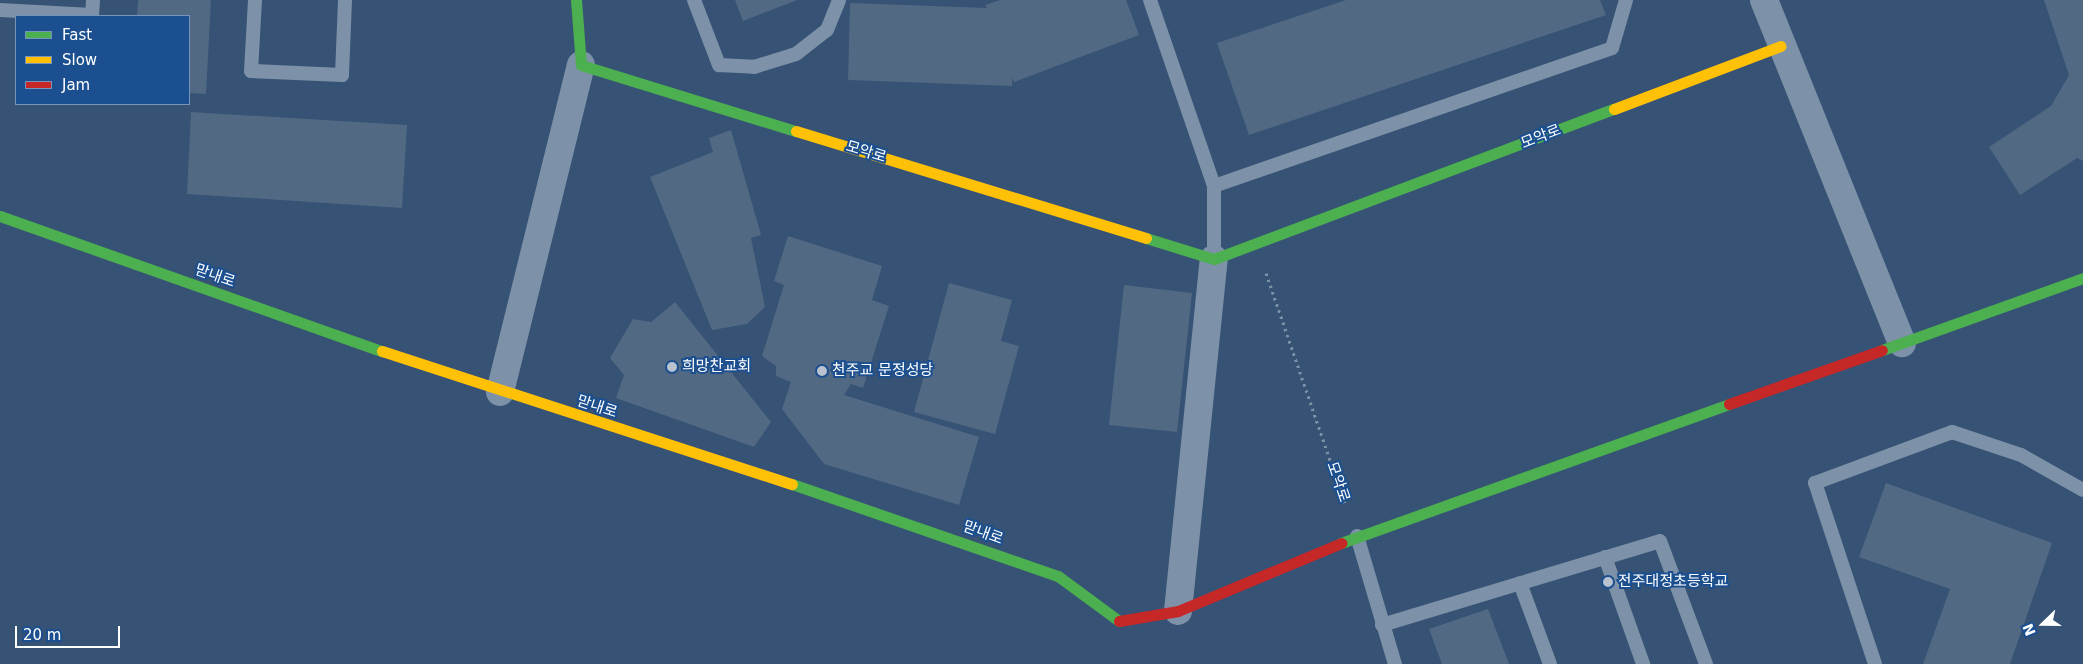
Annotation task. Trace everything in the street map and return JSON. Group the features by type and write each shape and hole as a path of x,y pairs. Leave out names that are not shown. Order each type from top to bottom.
{"street":[{"path":"500,392 581,65 576,0"},
{"path":"1764,0 1902,342"},
{"name":"모악로","path":"581,65 1214,259 1781,46"},
{"name":"맏내로","path":"0,216 500,392 895,517 1058,576 1116,622 1178,611 1357,536 2083,278"},
{"path":"1178,611 1214,259"}],"lane":[{"path":"0,10 92,15 93,0"},
{"path":"255,0 251,71 342,75 345,0"},
{"path":"694,0 718,65 754,67 804,48 827,30 839,0"},
{"path":"1150,0 1214,186 1214,259"},
{"path":"1214,186 1612,48 1626,0"},
{"path":"1876,664 1815,483 1952,432 2021,455 2083,490"},
{"path":"1357,536 1395,664"},
{"path":"1382,625 1660,541 1706,664"},
{"path":"1605,558 1643,664"},
{"path":"1520,583 1550,664"}],"path":[{"name":"모악로","path":"1256,244 1357,536"}],"building":[{"path":"138,0 211,0 206,94 190,93 190,15 137,15"},
{"path":"735,0 797,0 743,21"},
{"path":"1000,0 1126,0 1139,35 1014,82 1012,78 1012,86 848,80 850,3 987,8 985,5"},
{"path":"1346,0 1600,0 1606,15 1249,135 1217,43"},
{"path":"2044,0 2083,0 2083,161 2077,158 2020,195 1989,147 2051,106 2069,75"},
{"path":"191,112 407,125 402,208 187,194"},
{"path":"731,130 761,235 751,238 765,307 747,324 712,330 650,177 713,152 709,138"},
{"name":"천주교 문정성당","path":"788,236 882,266 872,300 889,306 863,388 851,384 844,395 979,437 959,505 824,464 782,409 791,382 776,376 776,366 762,356 784,285 774,281"},
{"path":"949,283 1012,300 1001,341 1019,346 995,434 914,412"},
{"path":"1124,285 1192,293 1177,432 1109,425"},
{"name":"희망찬교회","path":"675,302 771,422 754,447 616,398 624,375 610,358 633,319 651,322"},
{"path":"1886,483 2052,543 2010,664 1923,664 1950,589 1859,557"},
{"path":"1488,609 1509,664 1442,664 1429,629"}],"traffic: fast":[{"path":"576,0 581,65 796,131"},
{"path":"1146,238 1214,259 1614,109"},
{"path":"0,216 382,351"},
{"path":"1882,350 2083,278"},
{"path":"1341,543 1729,404"},
{"path":"792,484 1058,576 1119,621"}],"traffic: slow":[{"path":"1614,109 1781,46"},
{"path":"796,131 1146,238"},
{"path":"382,351 792,484"}],"traffic: jam":[{"path":"1729,404 1882,350"},
{"path":"1119,621 1178,611 1341,543"}],"place":[{"name":"희망찬교회","path":"672,367"},
{"name":"천주교 문정성당","path":"822,371"},
{"name":"전주대정초등학교","path":"1608,582"}]}
